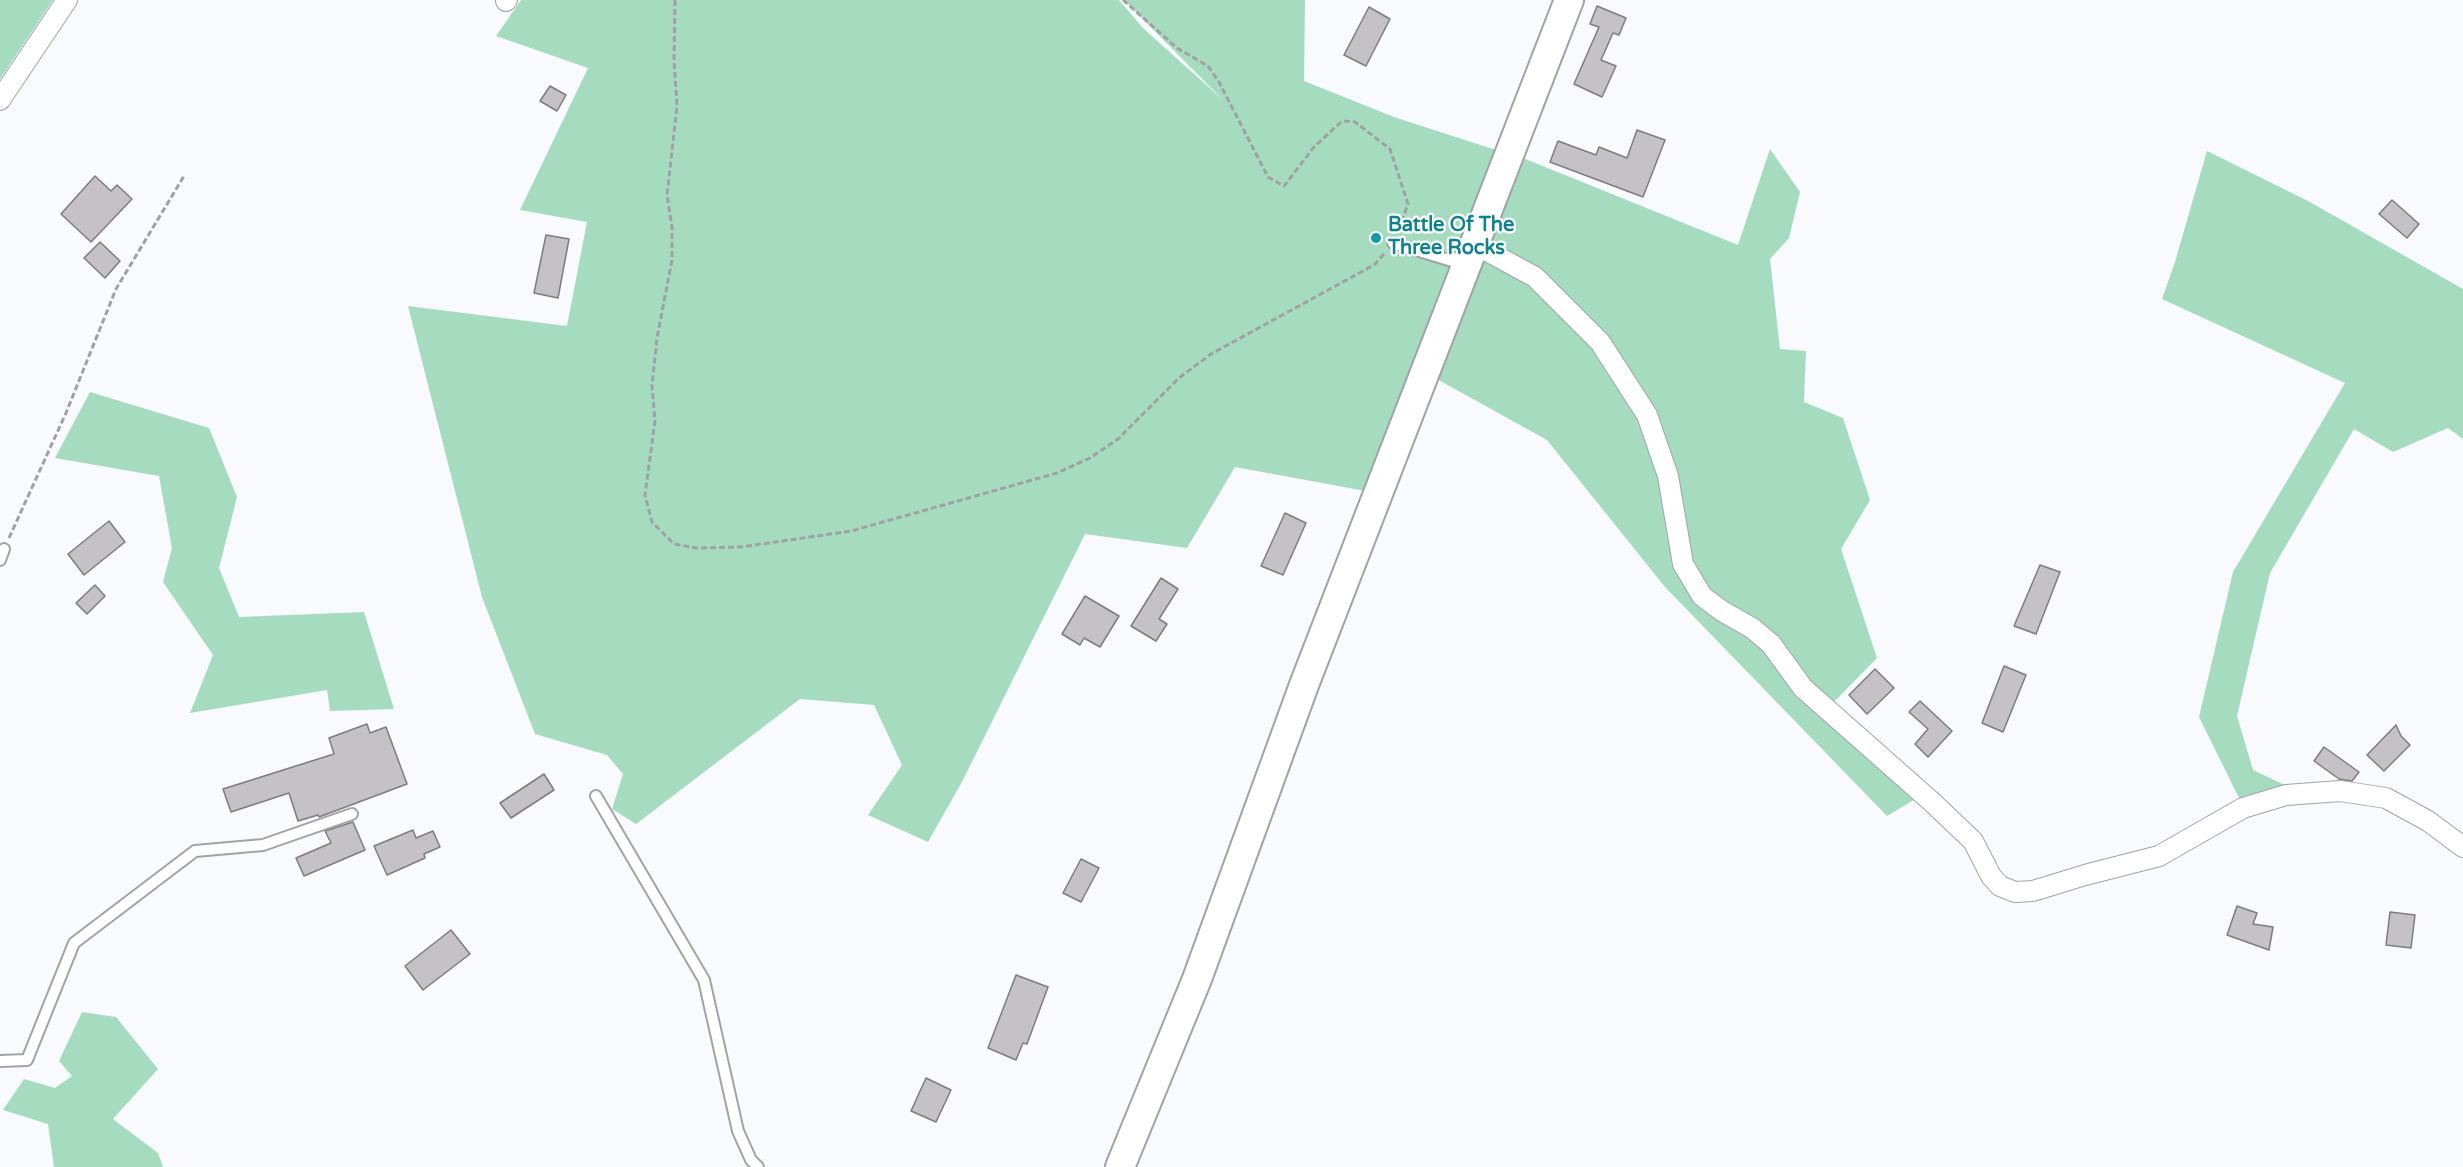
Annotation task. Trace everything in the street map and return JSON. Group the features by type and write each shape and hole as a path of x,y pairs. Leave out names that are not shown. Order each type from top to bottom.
{"street":[{"path":"0,100 67,0"},
{"path":"1120,1167 1197,979 1304,685 1569,0"},
{"path":"1476,245 1535,277 1600,342 1647,415 1668,476 1683,564 1702,596 1722,611 1752,628 1771,644 1803,688 1932,802 1973,842 1991,876 2000,886 2015,892 2033,891 2085,874 2159,856 2243,808 2286,795 2340,791 2386,798 2428,821 2463,848"}],"lane":[{"path":"1393,243 1452,261 1476,245"},
{"path":"596,796 704,980 738,1131 751,1160 758,1167"},
{"path":"0,1061 27,1060 74,943 195,851 262,845 352,814"}],"path":[{"path":"675,0 674,60 677,106 667,195 672,226 672,260 657,338 652,386 655,421 645,495 652,522 674,544 697,548 741,547 851,531 1057,473 1090,458 1118,439 1179,378 1211,354 1374,265 1393,243 1408,204 1390,149 1355,122 1342,121 1314,147 1284,186 1268,177 1208,66 1178,48 1123,0"},
{"path":"2,554 66,413 116,289 184,176"}],"green space":[{"path":"0,0 53,0 0,79"},
{"path":"521,0 1119,0 1144,29 1222,99 1124,0 1305,0 1304,81 1394,117 1499,151 1371,492 1235,467 1187,548 1085,534 963,780 928,842 868,815 902,765 874,705 800,699 636,824 612,809 623,774 607,755 535,734 482,597 408,306 567,326 587,222 520,210 588,68 496,36"},
{"path":"1770,149 1800,192 1789,238 1770,259 1780,349 1806,351 1804,402 1843,418 1870,500 1841,549 1877,658 1831,705 1932,789 1887,816 1665,587 1547,440 1435,378 1523,158 1738,245"},
{"path":"2207,151 2308,201 2463,289 2463,439 2448,428 2393,452 2354,429 2270,573 2237,716 2253,770 2291,788 2242,804 2199,717 2233,572 2345,383 2162,299"},
{"path":"90,392 209,428 237,497 219,568 239,617 364,612 394,709 330,711 327,690 190,713 213,655 163,582 172,548 159,476 55,458"},
{"path":"82,1012 116,1017 158,1069 113,1119 158,1153 163,1167 54,1167 48,1124 3,1110 24,1079 55,1088 72,1076 59,1061"}],"building":[{"path":"1597,6 1626,18 1619,35 1613,33 1601,60 1616,66 1602,97 1574,84 1599,27 1590,24"},
{"path":"1369,7 1390,19 1366,66 1344,55"},
{"path":"550,86 566,95 557,111 540,101"},
{"path":"1637,130 1665,140 1643,197 1550,162 1558,141 1596,155 1599,147 1627,158"},
{"path":"95,176 111,191 117,185 132,199 91,242 61,214"},
{"path":"2392,200 2419,224 2407,238 2379,214"},
{"path":"546,235 569,239 558,298 534,293"},
{"path":"100,242 120,261 105,278 84,258"},
{"path":"1285,513 1306,523 1283,575 1261,566"},
{"path":"109,521 125,542 84,575 68,554"},
{"path":"2040,565 2060,572 2036,634 2014,626"},
{"path":"1161,578 1178,589 1159,619 1167,624 1156,641 1131,626"},
{"path":"95,585 105,596 87,614 76,603"},
{"path":"1085,596 1119,616 1100,647 1084,638 1080,645 1062,634"},
{"path":"2004,666 2026,675 2003,732 1982,723"},
{"path":"1875,669 1894,688 1867,714 1849,695"},
{"path":"1920,701 1952,731 1928,757 1915,744 1928,729 1909,712"},
{"path":"367,724 370,733 386,727 407,784 319,817 318,815 298,821 289,793 231,812 223,789 334,754 329,738"},
{"path":"2396,725 2401,736 2410,745 2384,771 2367,755"},
{"path":"2324,747 2359,772 2352,781 2339,779 2314,761"},
{"path":"544,774 554,790 511,818 500,803"},
{"path":"353,822 365,850 304,876 296,858 331,843 325,831"},
{"path":"413,830 416,838 433,831 440,847 424,854 425,858 387,875 374,846"},
{"path":"1081,859 1099,868 1081,902 1063,893"},
{"path":"2237,906 2257,913 2253,924 2273,927 2269,950 2227,935"},
{"path":"2390,912 2415,915 2411,948 2386,945"},
{"path":"451,930 470,954 423,990 405,966"},
{"path":"1016,975 1048,987 1027,1044 1023,1043 1016,1060 988,1048"},
{"path":"926,1078 951,1090 936,1122 911,1111"}],"place":[{"name":"Battle Of The Three Rocks","path":"1376,238"}]}
